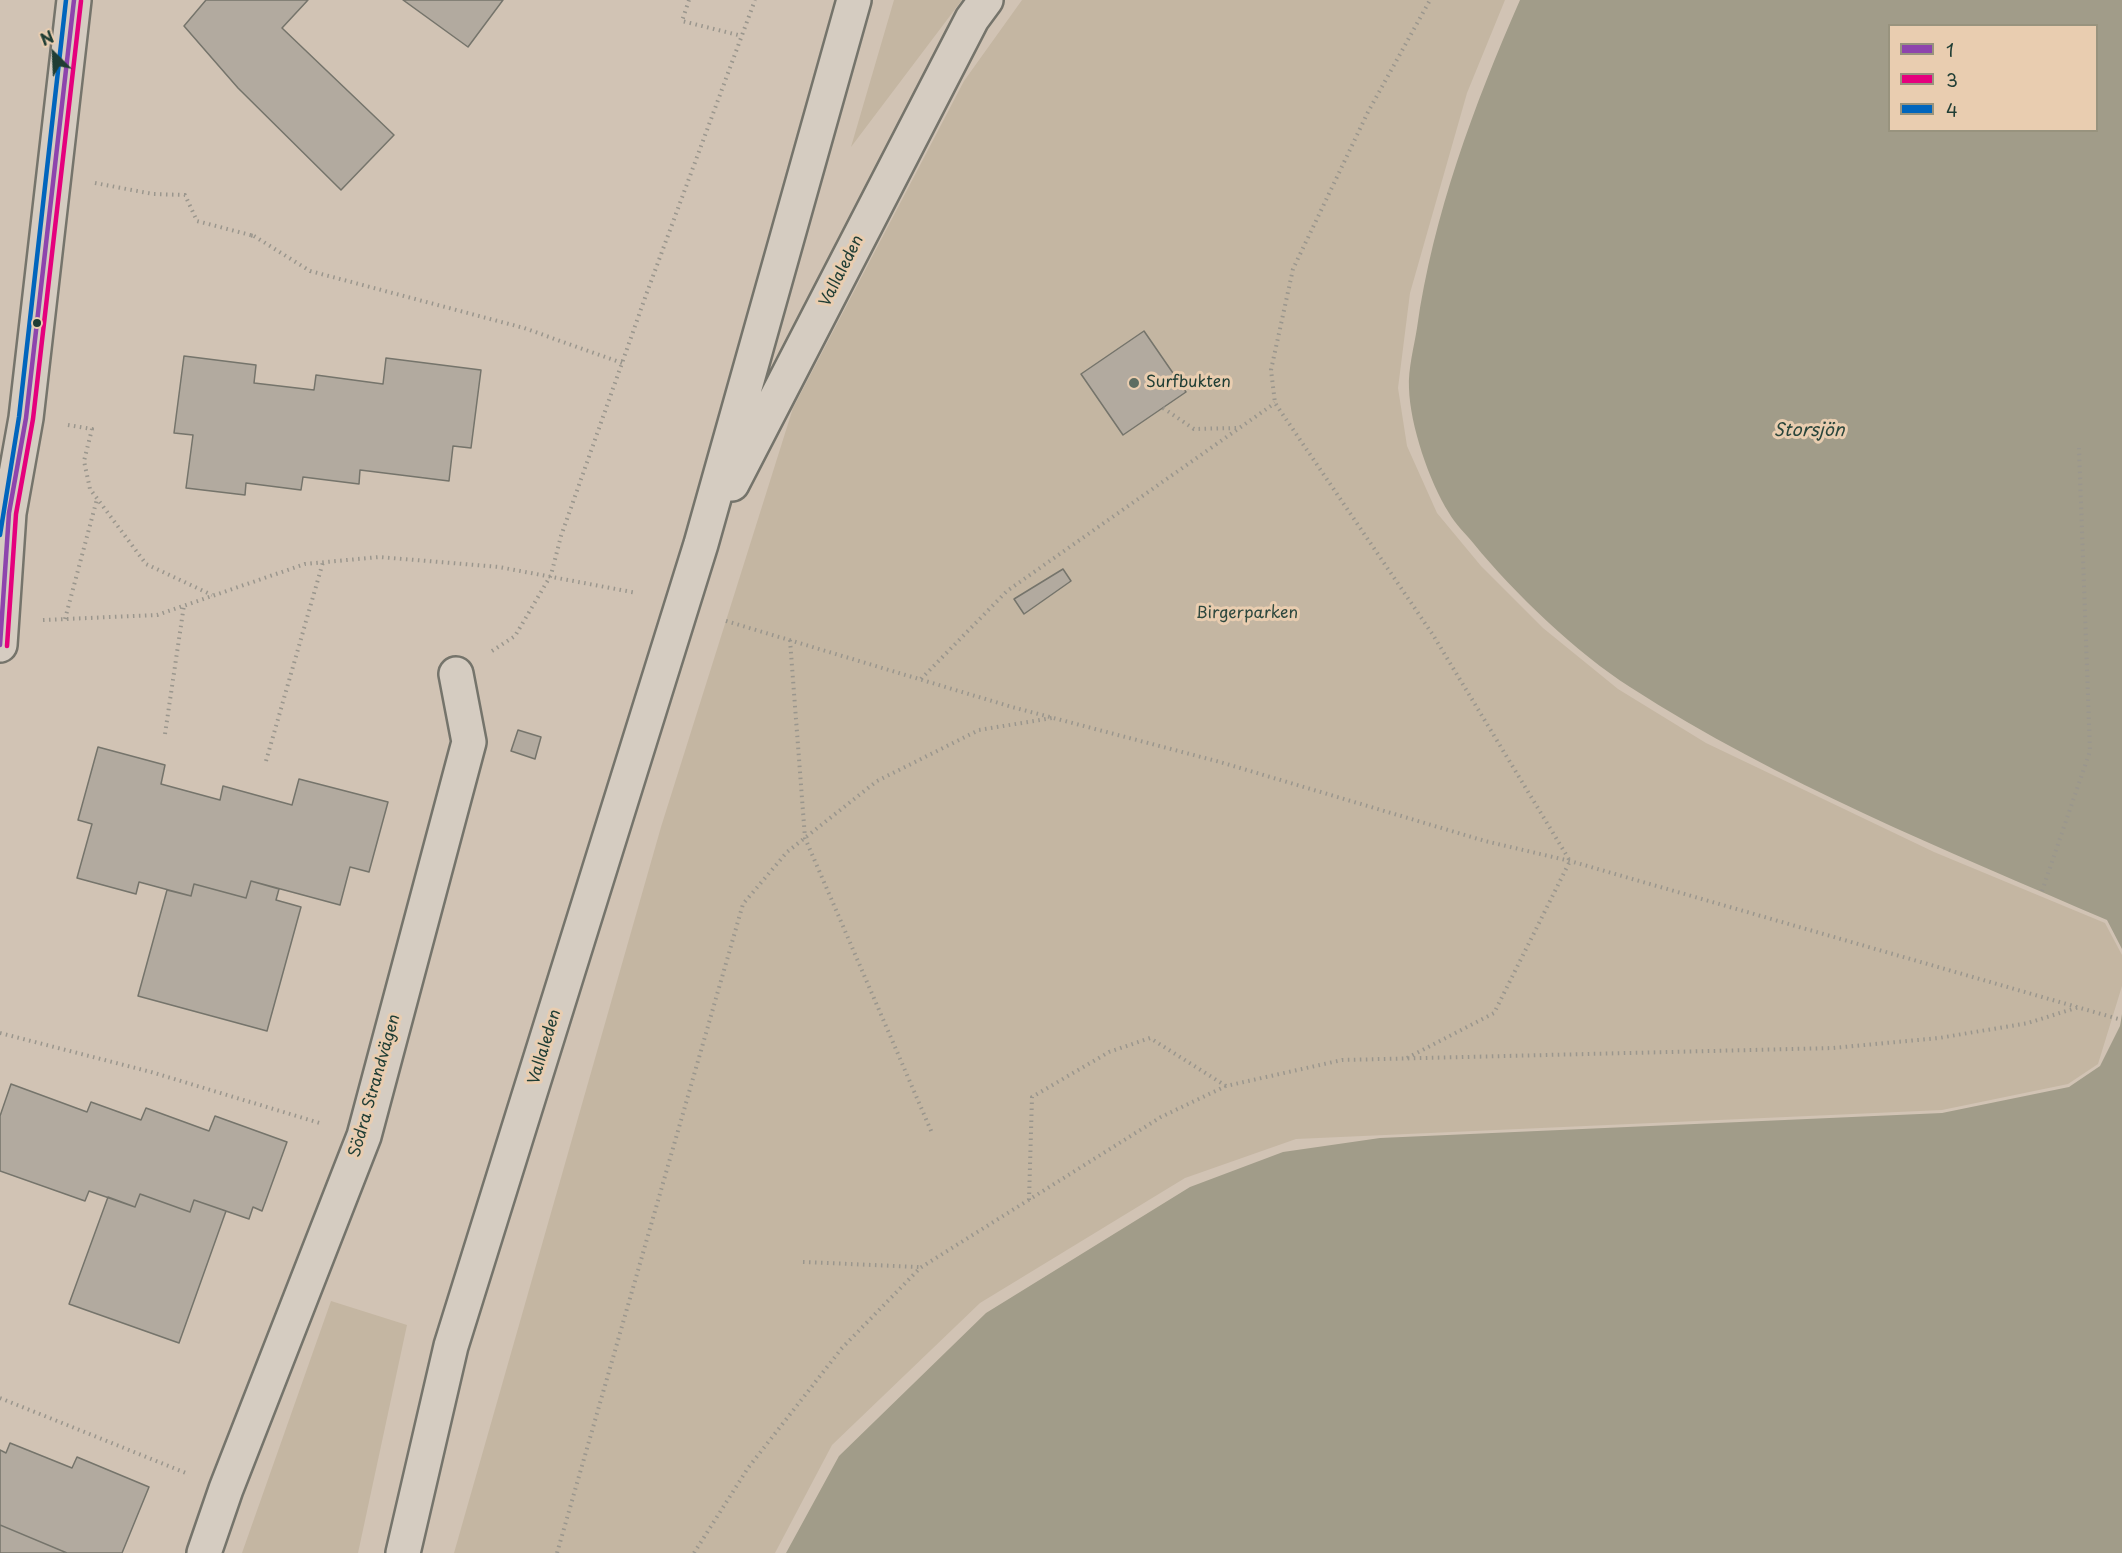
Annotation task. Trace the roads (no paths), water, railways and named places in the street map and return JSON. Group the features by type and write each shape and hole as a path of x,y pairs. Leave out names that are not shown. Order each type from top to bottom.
{"main road":[{"path":"2,634 4,512 26,418 74,0"},
{"name":"Vallaleden","path":"403,1553 451,1346 701,544 854,0"},
{"name":"Vallaleden","path":"701,544 972,19 986,0"},
{"name":"Södra Strandvägen","path":"204,1553 226,1489 364,1136 469,742 456,674"}],"water":[{"name":"Storsjön","path":"1520,0 2122,0 2122,949 2107,920 1924,841 1804,784 1687,722 1630,687 1589,657 1547,621 1490,563 1451,517 1434,485 1417,435 1410,403 1409,373 1424,286 1444,202 1487,80"},
{"path":"2122,1014 2122,1553 786,1553 839,1456 986,1313 1190,1187 1283,1152 1380,1138 1942,1113 2069,1087 2100,1066 2120,1026"}],"place":[{"name":"Surfbukten","path":"1134,383"}],"park label":[{"name":"Birgerparken","path":"1247,614"}]}
